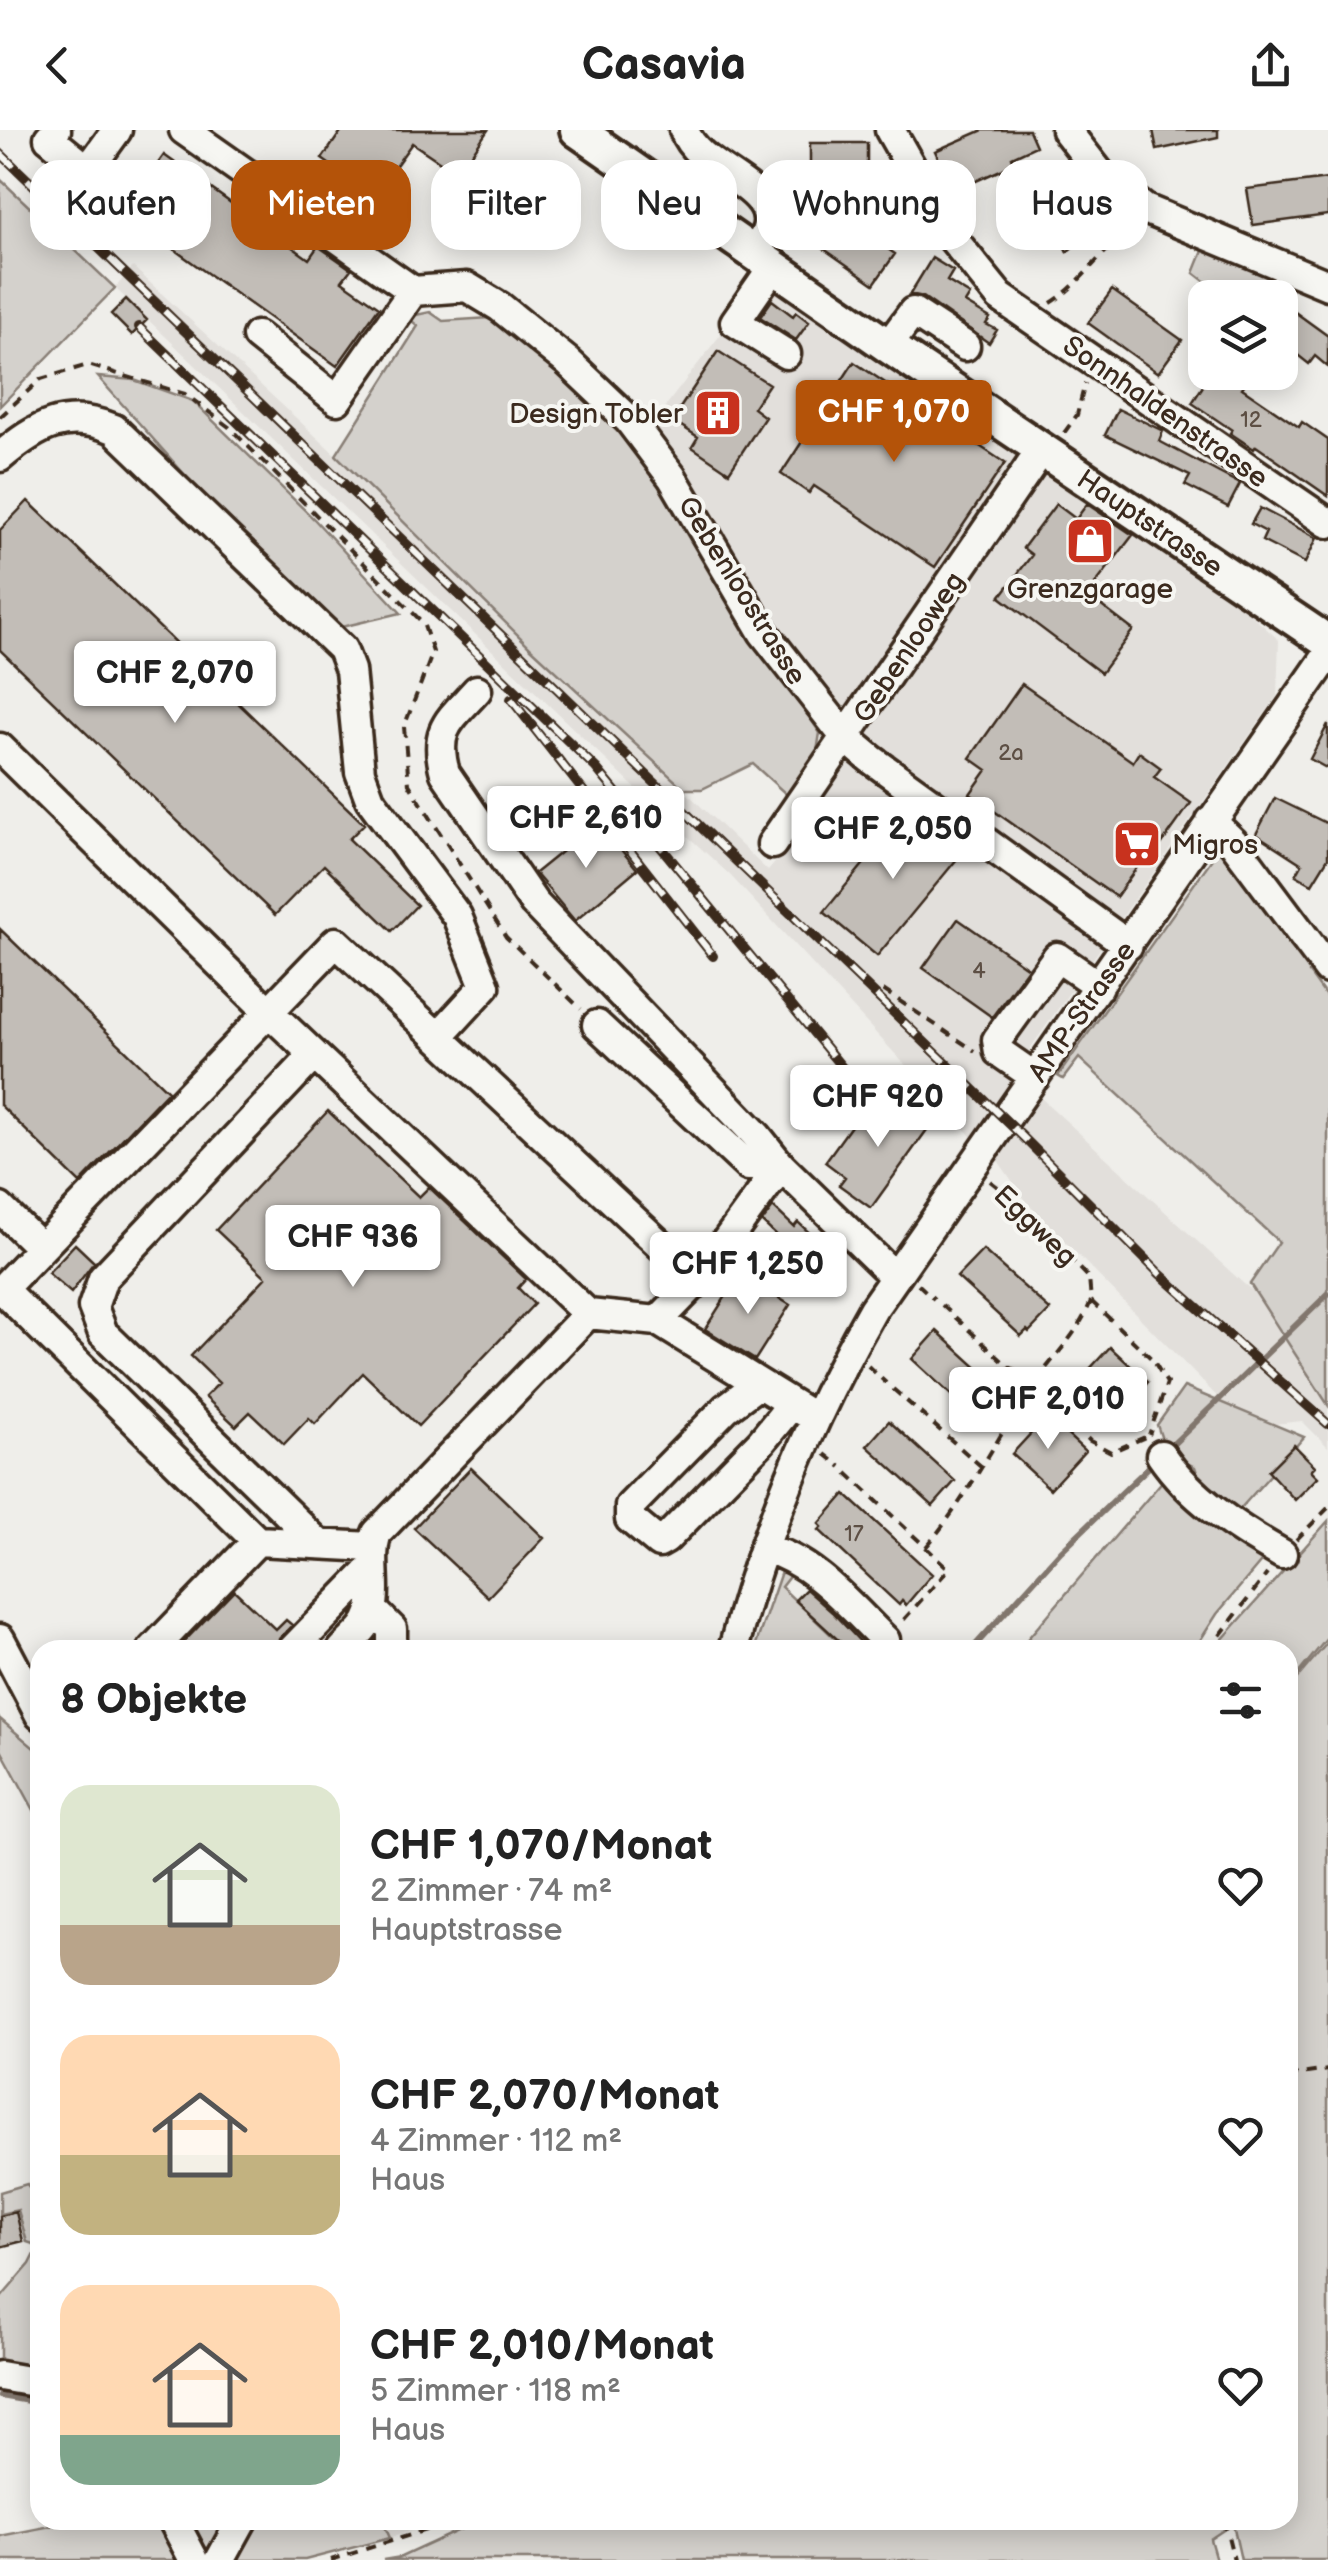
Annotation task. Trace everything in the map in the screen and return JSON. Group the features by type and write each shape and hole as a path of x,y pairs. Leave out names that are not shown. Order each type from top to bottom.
{"main road":[{"name":"Hauptstrasse","path":"577,130 888,346 1328,642"}],"street":[{"path":"56,130 50,138 88,170 116,130"},
{"path":"184,130 413,291 338,400 257,336"},
{"path":"684,130 697,150 767,208 769,227 763,260 736,322 786,354"},
{"name":"Sonnhaldenstrasse","path":"890,130 933,208 1000,297 1328,523"},
{"path":"1066,130 1089,160"},
{"path":"1148,209 1328,285"},
{"name":"Gebenloostrasse","path":"413,291 467,287 500,307 568,362 629,420 672,476 764,632 846,738 1128,944"},
{"path":"888,346 912,312 965,346"},
{"path":"0,457 23,438 54,422 91,420 114,430 342,649 350,670 360,772 370,799 456,916 485,986 440,1036"},
{"name":"Gebenlooweg","path":"772,844 1042,448"},
{"name":"AMP-Strasse","path":"735,1640 786,1484 804,1411 906,1281 975,1162 1328,654"},
{"path":"477,690 448,722 438,748 444,773 534,903 757,1136 780,1166 906,1281"},
{"path":"0,748 269,1012 588,1314 658,1321 804,1411 760,1442 666,1540 652,1540 630,1519 630,1506 726,1408 757,1385"},
{"path":"1211,821 1233,842 1328,969"},
{"path":"372,1557 318,1544 257,1541 1,1290 336,942 698,1280"},
{"path":"1035,1077 1000,1052 997,1040 1057,958 1099,986"},
{"path":"598,1025 748,1166 780,1166"},
{"path":"314,1055 103,1278 93,1307 103,1334 318,1544"},
{"path":"658,1321 698,1280 780,1166"},
{"path":"0,1208 40,1247"},
{"path":"352,1640 373,1610 372,1557 377,1533 588,1314"},
{"path":"1161,1454 1247,1534 1282,1554"},
{"path":"162,1640 257,1541"},
{"path":"764,1548 805,1564 886,1640"},
{"path":"301,1640 372,1557"},
{"path":"373,1610 392,1629 392,1640"},
{"path":"0,1639 30,1696"},
{"path":"0,2376 30,2381"},
{"path":"178,2530 194,2560"},
{"path":"220,2560 236,2530"}],"path":[{"path":"1045,328 1052,302 1065,295 1108,250"},
{"path":"1042,448 1059,441 1077,415 1091,359"},
{"path":"883,990 978,1053"},
{"name":"Eggweg","path":"975,1162 990,1182 1016,1200 1090,1278 1091,1301 1154,1360 1168,1383 1161,1454"},
{"path":"906,1281 934,1299"},
{"path":"926,1547 956,1512 1034,1384 1082,1325 1091,1301"},
{"path":"942,1306 1009,1367 1024,1374 1090,1441 1111,1452 1161,1454"},
{"path":"868,1366 886,1383"},
{"path":"893,1389 983,1468"},
{"path":"824,1453 841,1467"},
{"path":"848,1473 949,1569 886,1640"},
{"path":"1217,1640 1282,1554 1328,1508"},
{"path":"1298,2074 1328,2070"},
{"path":"331,2560 426,2530"},
{"path":"1226,2530 1234,2560"}],"shaded area":[{"path":"0,179 30,207 30,250 75,250 115,288 0,406"},
{"path":"1209,236 1289,280 1203,280 1194,273"},
{"path":"133,267 336,455 768,871 799,834 792,828 833,738 651,425 764,278 974,425 1230,596 1279,640 1277,696 1011,1076 1041,1098 1244,1284 1291,1320 1328,1405 1328,1447 1302,1421 1247,1427 1029,1205 999,1162 730,875 115,288"},
{"path":"430,312 443,321 490,318 593,404 637,454 718,571 820,733 814,770 787,795 753,764 702,789 684,789 531,648 336,455 418,326 407,317"},
{"path":"98,377 134,380 193,401 314,519 401,613 324,631"},
{"path":"1221,846 1236,859 1233,867 1290,946 1312,969 1309,973 1328,999 1328,1405 1250,1284 1279,1242 1079,1058 1063,1079 1058,1076"},
{"path":"1184,1387 1304,1437 1232,1518 1208,1505 1195,1467 1167,1454 1157,1425"},
{"path":"1171,1471 1271,1550 1200,1640 1027,1640"},
{"path":"1328,1521 1328,1637 1298,1674 1298,1640 1222,1640"},
{"path":"783,1566 795,1569 781,1587 837,1640 757,1640"},
{"path":"1328,1642 1328,2560 1241,2560 1234,2530 1298,2530 1298,1677"},
{"path":"0,1719 30,1744 30,1803 0,1748"},
{"path":"27,2184 30,2189 30,2243 18,2210 0,2214 0,2192"},
{"path":"30,2264 30,2373 0,2370 0,2299"},
{"path":"31,2530 167,2530 182,2560 0,2560 0,2536"},
{"path":"186,2530 221,2530 209,2550 201,2550"},
{"path":"248,2530 386,2530 390,2538 305,2560 232,2560"},
{"path":"386,2530 414,2530 390,2538"},
{"path":"459,2530 1224,2530 1210,2539 1216,2560 383,2560 401,2557"}],"building":[{"path":"342,130 488,130 468,160 437,160 412,143 400,160 322,159"},
{"path":"983,130 1029,130 1036,146 1012,157 1013,160 996,160 996,172 976,181 976,160 939,160 935,151"},
{"path":"1153,130 1218,130 1218,137 1157,150"},
{"path":"810,143 867,143 867,160 810,160"},
{"path":"1328,179 1328,215 1253,225 1247,189"},
{"path":"211,189 231,203 231,250 296,250 309,259 315,250 324,250 351,269 342,281 379,307 337,366 175,250 211,250"},
{"path":"826,250 889,250 895,254 874,284"},
{"path":"932,258 953,271 947,281 970,295 965,303 990,318 986,324 997,330 989,343 923,297 910,294"},
{"path":"1112,290 1182,340 1158,373 1088,323"},
{"path":"126,299 147,320 132,335 111,314"},
{"path":"772,300 793,316 796,312 809,322 796,340 760,317"},
{"path":"1298,314 1328,336 1328,367 1315,356 1309,364 1298,355"},
{"name":"Design Tobler","path":"718,351 769,384 753,408 765,417 729,472 692,447 698,437 672,420"},
{"path":"854,362 1005,463 935,567 814,486 809,493 781,474"},
{"path":"1200,390 1245,390 1299,427 1302,422 1328,440 1328,496 1256,446 1254,449 1230,433 1232,430 1192,403"},
{"path":"1118,409 1163,431 1159,441 1240,484 1228,507 1185,485 1190,476 1105,435"},
{"path":"28,501 364,824 349,839 417,905 392,931 324,865 275,915 0,650 0,530"},
{"path":"1056,504 1076,519 1087,504 1133,535 1087,595 1133,630 1101,673 1000,597 1032,555 1023,548"},
{"path":"1260,508 1317,538 1305,563 1262,541 1266,532 1251,524"},
{"path":"1022,684 1133,762 1139,752 1161,768 1154,777 1191,803 1156,852 1150,849 1116,897 970,794 987,770 970,758"},
{"path":"1328,724 1328,769 1310,759"},
{"path":"1275,798 1328,824 1328,858 1312,884 1296,875 1302,864 1256,834"},
{"path":"909,809 962,853 877,956 824,912"},
{"path":"598,822 637,869 575,921 535,873"},
{"path":"958,919 1028,968 992,1017 923,968"},
{"path":"0,929 168,1091 80,1183 0,1105"},
{"path":"900,1096 934,1120 871,1208 839,1185 845,1177 825,1162 861,1112 880,1125"},
{"path":"328,1111 419,1197 429,1187 526,1279 518,1288 534,1304 418,1426 363,1373 315,1424 309,1418 284,1444 250,1412 236,1426 205,1397 219,1383 191,1356 266,1277 216,1230"},
{"path":"773,1207 794,1227 798,1222 818,1241 794,1272 771,1250 781,1240 762,1222"},
{"path":"75,1244 94,1262 71,1293 48,1273"},
{"path":"983,1250 1050,1310 1021,1336 957,1277"},
{"path":"740,1274 790,1305 755,1360 705,1329"},
{"path":"937,1331 1005,1393 985,1415 982,1412 976,1418 912,1359"},
{"path":"1110,1347 1148,1382 1113,1420 1075,1385"},
{"path":"1047,1416 1085,1451 1050,1489 1012,1454"},
{"path":"889,1421 955,1481 933,1506 867,1446"},
{"path":"1294,1445 1315,1466 1311,1470 1318,1477 1295,1500 1268,1471"},
{"path":"471,1468 544,1538 488,1597 414,1528"},
{"path":"845,1494 932,1574 906,1605 902,1601 899,1605 819,1530 819,1524"},
{"path":"806,1589 859,1640 838,1640 795,1600"},
{"path":"234,1590 276,1630 286,1620 292,1625 279,1640 186,1640"},
{"path":"16,2212 23,2241 0,2247 0,2216"}],"waterway":[{"path":"1167,1450 1328,1294"},
{"path":"980,1640 1061,1551 1154,1462"},
{"path":"0,2396 30,2401"}],"railway":[{"path":"0,153 1021,1135 1160,1274 1328,1424"},
{"path":"139,327 596,768 859,1088"},
{"path":"511,699 713,956"}],"place":[{"name":"Design Tobler","path":"718,413"},
{"name":"Grenzgarage","path":"1090,541"},
{"name":"Migros","path":"1137,844"}]}
